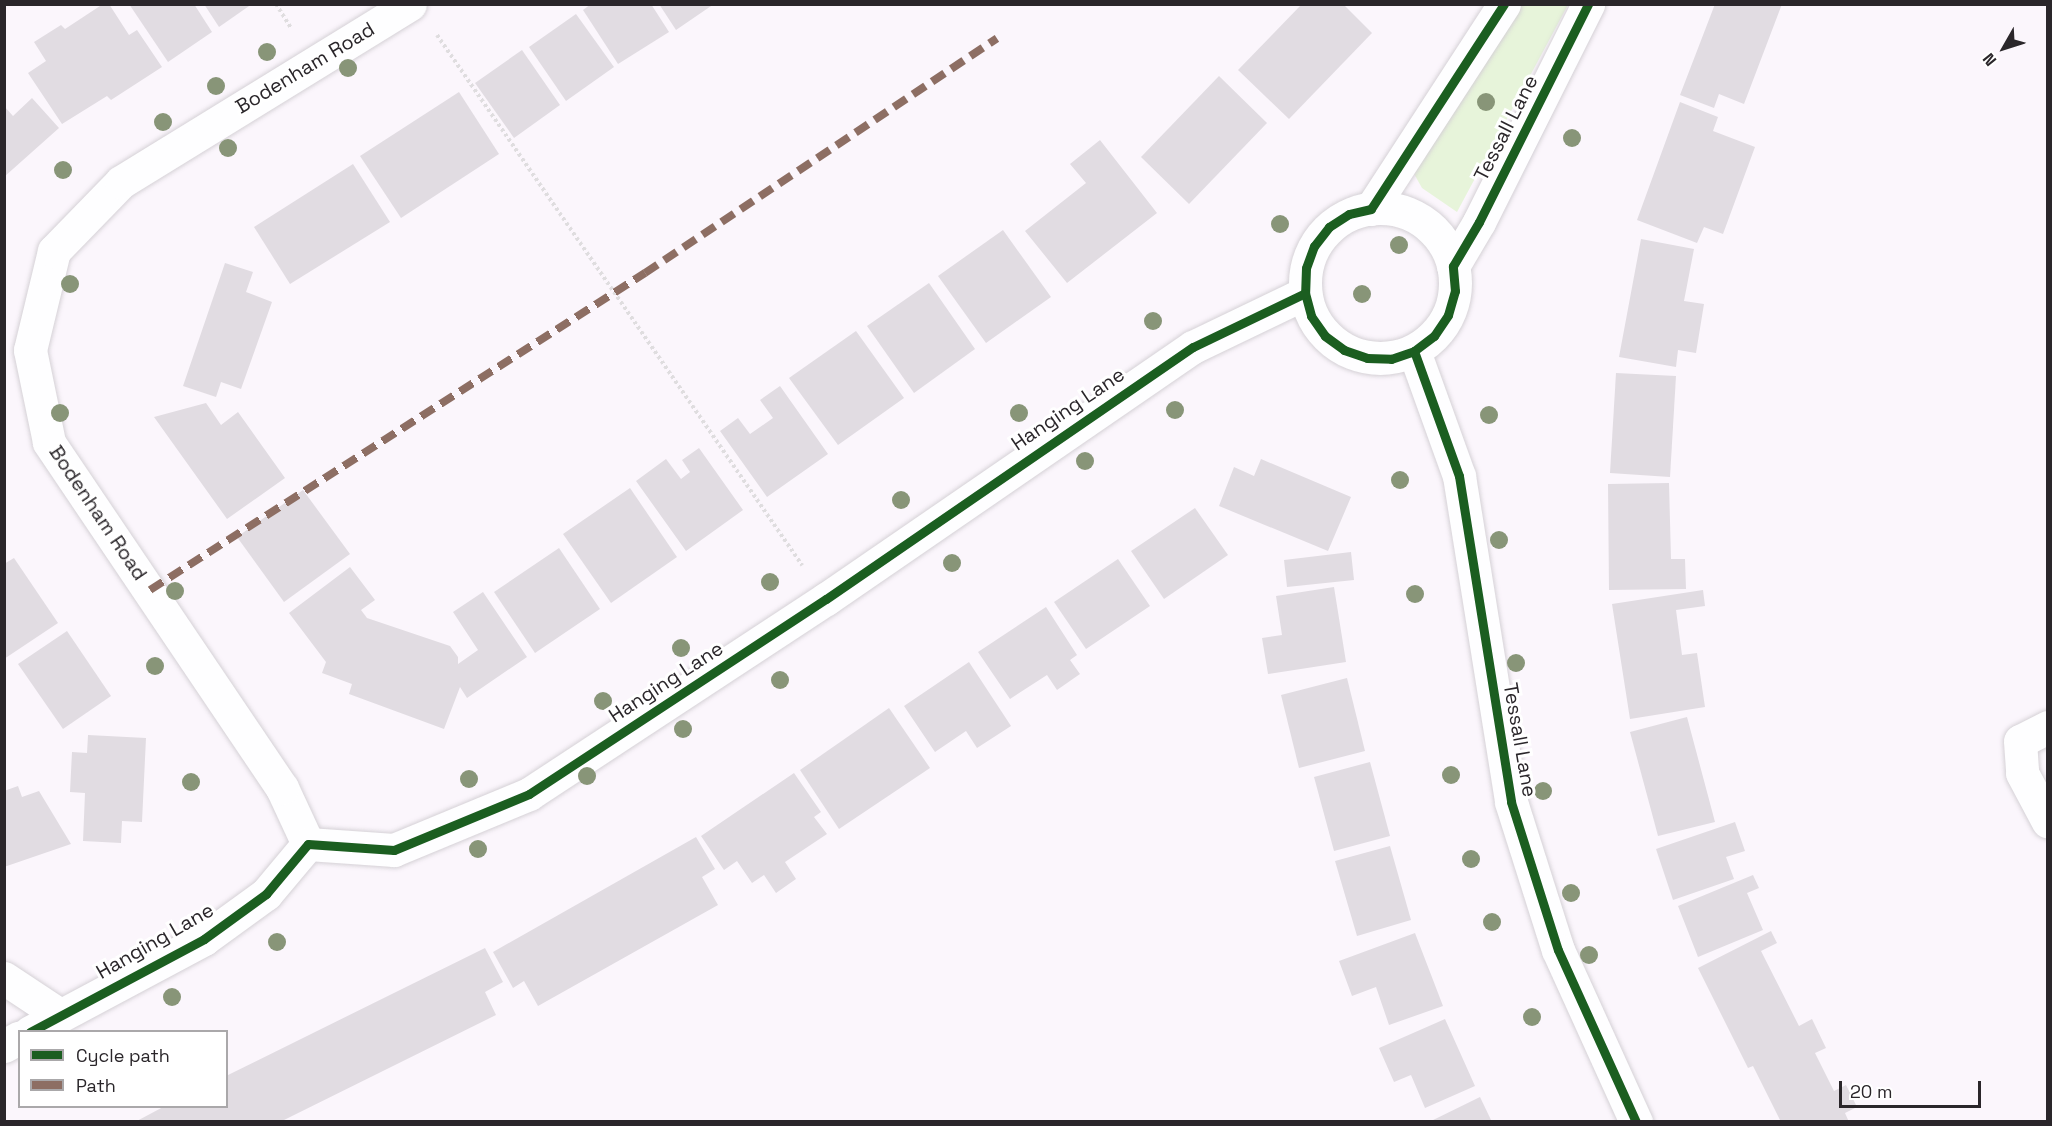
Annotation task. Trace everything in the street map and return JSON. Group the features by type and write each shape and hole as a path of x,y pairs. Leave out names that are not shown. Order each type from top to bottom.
{"street":[{"name":"Bodenham Road","path":"308,844 282,788 49,442 30,350 54,251 121,182 410,4"},
{"path":"1371,208 1504,4"},
{"name":"Tessall Lane","path":"1453,266 1479,222 1587,4"},
{"path":"1371,208 1403,213 1432,228 1453,266 1455,291 1448,315 1434,336 1413,351 1391,358 1367,358 1344,350 1325,336 1311,316 1305,293 1306,268 1314,246 1329,227 1349,214 1371,208"},
{"name":"Hanging Lane","path":"34,1030 204,939 266,894 308,844 394,850 529,794 825,599 1193,347 1305,293"},
{"name":"Tessall Lane","path":"1413,351 1459,476 1511,802 1558,950 1636,1122"},
{"path":"2048,727 2020,741 2022,773 2048,822"},
{"path":"4,978 60,1015"},
{"path":"4,1046 18,1038"}],"path":[{"path":"436,33 825,599"}],"green space":[{"path":"1518,5 1568,5 1457,212 1422,188 1413,172"}],"building":[{"path":"103,4 109,4 129,35 137,30 162,67 111,100 107,96 62,124 28,73 46,61 34,42 61,25 65,29"},
{"path":"129,4 194,4 212,32 168,62"},
{"path":"204,4 252,4 219,27"},
{"path":"591,4 651,4 669,32 618,64 583,10"},
{"path":"659,4 714,4 676,30"},
{"path":"1302,4 1343,4 1372,33 1289,119 1238,70"},
{"path":"1715,4 1782,4 1744,104 1719,94 1714,108 1680,95"},
{"path":"576,14 614,67 566,101 529,47"},
{"path":"522,50 560,105 514,138 475,83"},
{"path":"1219,76 1267,123 1189,204 1141,157"},
{"path":"459,92 499,154 401,218 360,156"},
{"path":"32,98 59,128 4,177 4,106 13,116"},
{"path":"1680,102 1718,117 1713,131 1755,147 1723,234 1704,227 1697,243 1637,220"},
{"path":"1100,140 1157,213 1067,283 1025,231 1086,183 1070,164"},
{"path":"353,164 390,222 290,284 254,227"},
{"path":"1003,230 1051,297 986,343 938,276"},
{"path":"1641,239 1694,249 1684,301 1704,304 1696,353 1678,350 1676,367 1619,357"},
{"path":"225,263 253,272 246,292 272,302 241,389 221,382 216,397 183,386"},
{"path":"929,283 975,349 914,393 867,326"},
{"path":"856,331 904,398 838,445 789,378"},
{"path":"1616,373 1676,376 1670,477 1610,473"},
{"path":"780,386 828,454 767,497 720,431 738,418 750,434 773,418 760,400"},
{"path":"206,403 221,425 238,412 285,478 227,519 154,417"},
{"path":"699,448 743,510 686,551 636,481 666,459 681,479 690,472 682,460"},
{"path":"1261,459 1351,497 1328,551 1219,506 1234,467 1254,476"},
{"path":"1669,483 1671,559 1685,559 1686,589 1609,590 1608,484"},
{"path":"630,488 677,557 611,603 563,534"},
{"path":"303,490 350,554 284,602 237,537"},
{"path":"1195,508 1228,555 1164,599 1131,551"},
{"path":"559,548 600,609 535,653 494,592"},
{"path":"1351,552 1354,580 1287,587 1284,560"},
{"path":"14,558 58,623 4,659 4,564"},
{"path":"1118,559 1150,606 1086,649 1054,602"},
{"path":"350,567 375,600 361,610 367,618 450,646 458,657 458,664 478,650 453,612 483,592 527,657 467,698 460,687 444,729 349,694 352,684 322,673 326,662 289,613"},
{"path":"1334,587 1346,662 1268,674 1262,638 1282,635 1276,596"},
{"path":"1703,590 1705,606 1676,610 1682,655 1697,653 1705,707 1630,719 1612,604"},
{"path":"1046,607 1077,655 1070,660 1080,674 1057,690 1047,675 1010,699 978,652"},
{"path":"67,631 111,696 63,729 18,664"},
{"path":"969,662 1011,726 977,748 966,731 935,752 904,706"},
{"path":"1347,678 1365,751 1299,768 1281,695"},
{"path":"889,708 930,768 839,829 800,770"},
{"path":"1687,717 1715,822 1658,836 1630,732"},
{"path":"88,735 146,738 142,822 122,821 121,843 83,841 85,793 70,792 72,752 87,753"},
{"path":"1370,762 1390,836 1334,851 1314,777"},
{"path":"794,773 821,812 814,817 827,834 785,862 796,879 776,893 764,875 752,883 737,861 724,870 701,836"},
{"path":"18,786 22,797 39,791 71,844 4,867 4,791"},
{"path":"1735,822 1745,851 1726,857 1734,879 1673,900 1656,849"},
{"path":"696,837 715,869 702,877 718,905 538,1006 524,981 513,988 493,952"},
{"path":"1390,846 1411,920 1357,936 1335,861"},
{"path":"1753,875 1759,888 1747,893 1763,930 1698,957 1678,906"},
{"path":"1771,931 1777,943 1761,951 1799,1026 1812,1019 1826,1048 1815,1053 1834,1091 1846,1085 1857,1107 1845,1113 1849,1122 1781,1122 1753,1066 1748,1068 1698,968"},
{"path":"1415,933 1443,1006 1389,1025 1376,987 1352,996 1339,961"},
{"path":"485,948 503,982 485,992 496,1015 280,1122 135,1122 161,1108 228,1108 228,1075"},
{"path":"1445,1019 1475,1086 1425,1108 1411,1075 1394,1082 1379,1048"},
{"path":"1480,1097 1492,1122 1429,1122"}],"marked path":[{"path":"150,590 645,273 997,38"}],"cycle path":[{"path":"1504,4 1371,209 1349,214 1329,227 1314,246 1306,268 1305,293 1311,316 1325,336 1344,350 1367,358 1391,359 1414,351 1434,336 1448,315 1455,291 1453,266 1479,222 1588,4"},
{"path":"34,1030 204,939 266,894 308,844 394,850 529,794 826,599 1193,347 1305,293"},
{"path":"1414,351 1459,476 1511,802 1558,950 1636,1122"}]}
